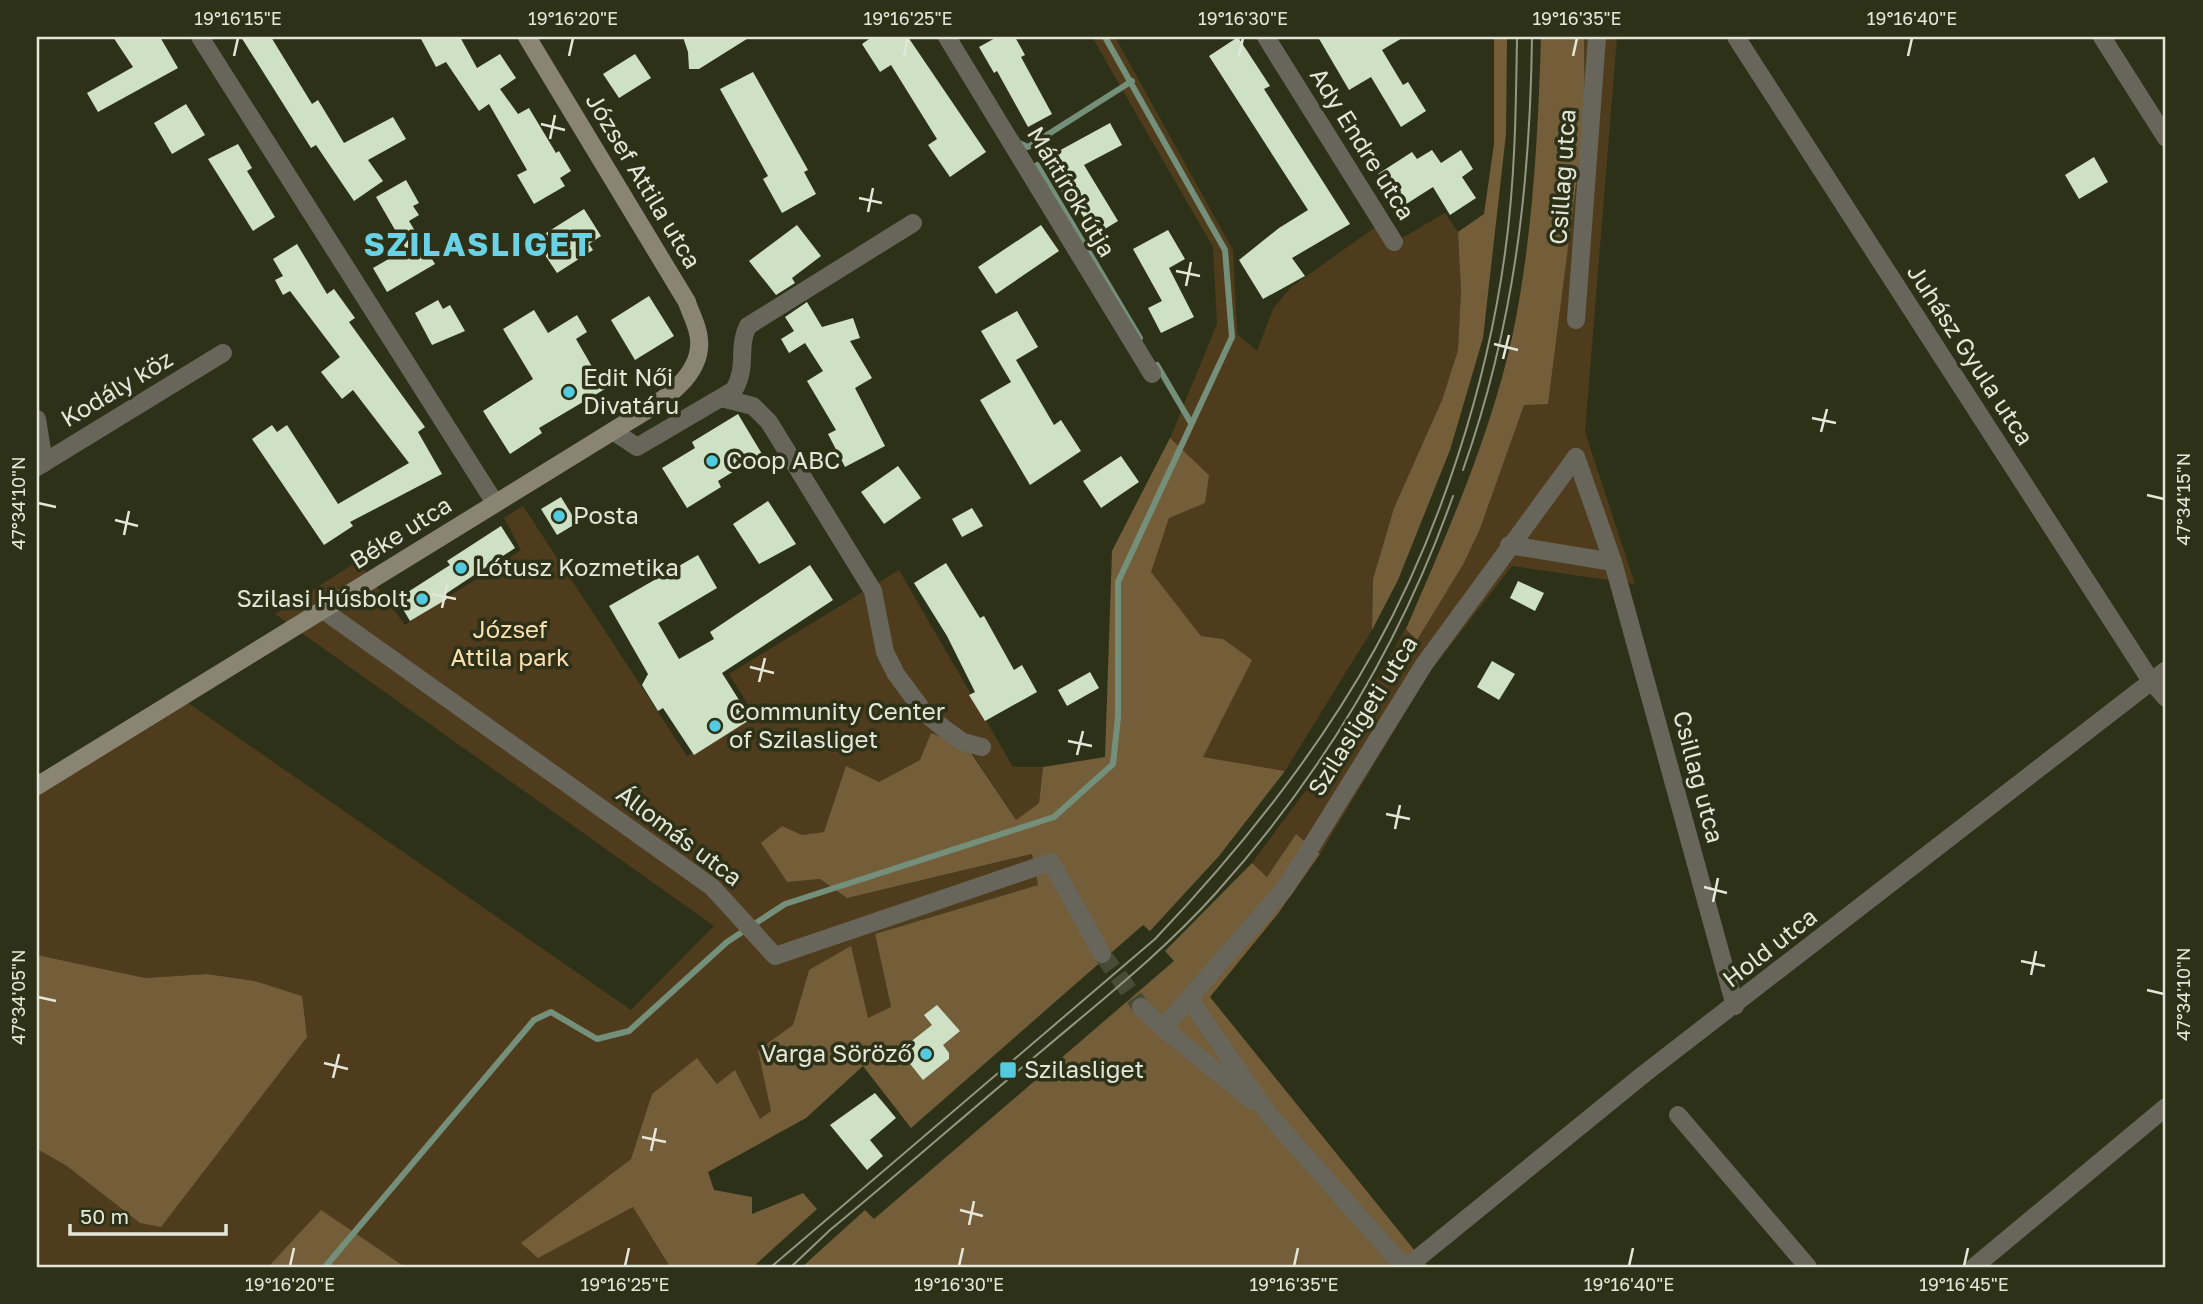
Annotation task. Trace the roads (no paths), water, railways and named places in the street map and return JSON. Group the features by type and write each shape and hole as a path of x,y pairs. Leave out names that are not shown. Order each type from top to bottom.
{"street":[{"path":"200,37 495,503"},
{"name":"József Attila utca","path":"527,37 687,302 699,335 696,357"},
{"name":"Mártírok útja","path":"947,37 1152,374"},
{"name":"Ady Endre utca","path":"1266,37 1394,242"},
{"name":"Csillag utca","path":"1576,320 1597,37"},
{"name":"Juhász Gyula utca","path":"1736,37 2151,681 2166,698"},
{"path":"2102,37 2166,138"},
{"path":"613,431 637,447 734,390 742,377 742,337 756,318 913,223"},
{"name":"Kodály köz","path":"40,465 223,353"},
{"name":"Béke utca","path":"37,786 670,394 685,378 696,357"},
{"path":"720,398 753,406 769,422 873,591 885,652 910,695 954,737 982,747"},
{"path":"37,419 40,465"},
{"name":"Csillag utca","path":"1576,457 1613,562 1735,1006"},
{"name":"Szilasligeti utca","path":"1163,1028 1286,887 1424,663 1576,457"},
{"path":"1509,545 1613,562"},
{"name":"Állomás utca","path":"323,610 712,887 742,916 775,956 1051,862 1102,954"},
{"name":"Hold utca","path":"1405,1267 1644,1074 2166,670"},
{"path":"1190,1000 1269,1115 1405,1267"},
{"path":"1141,1007 1269,1115"},
{"path":"1974,1267 2166,1107"},
{"path":"1678,1115 1808,1267"}],"waterway":[{"path":"325,1267 534,1020 551,1012 597,1039 629,1031 727,942 785,904 1054,817 1113,764 1118,717 1118,582 1232,337 1225,250 1105,37"},
{"path":"1019,143 1028,147 1132,81"},
{"path":"1037,165 1140,338"},
{"path":"1157,365 1191,423"}],"tunnel":[{"path":"1102,954 1141,1007"}],"tram line":[{"path":"771,1267 1155,939 1246,837 1302,764 1352,688 1399,604 1440,507 1458,457 1486,354 1497,303 1511,199 1517,37"},
{"path":"1463,470 1495,363 1516,256 1528,148 1532,37"},
{"path":"791,1267 830,1230 1133,974 1196,914 1254,849 1323,755 1383,656 1409,604 1453,496"}],"place":[{"name":"Edit Női Divatáru","path":"569,392"},
{"name":"Coop ABC","path":"712,461"},
{"name":"Posta","path":"559,516"},
{"name":"Lótusz Kozmetika","path":"461,568"},
{"name":"Szilasi Húsbolt","path":"422,599"},
{"name":"Community Center of Szilasliget","path":"715,726"},
{"name":"Varga Söröző","path":"926,1054"},
{"name":"Szilasliget","path":"1008,1070"}],"district":[{"name":"SZILASLIGET","path":"479,245"}],"park label":[{"name":"József Attila park","path":"510,644"}]}
